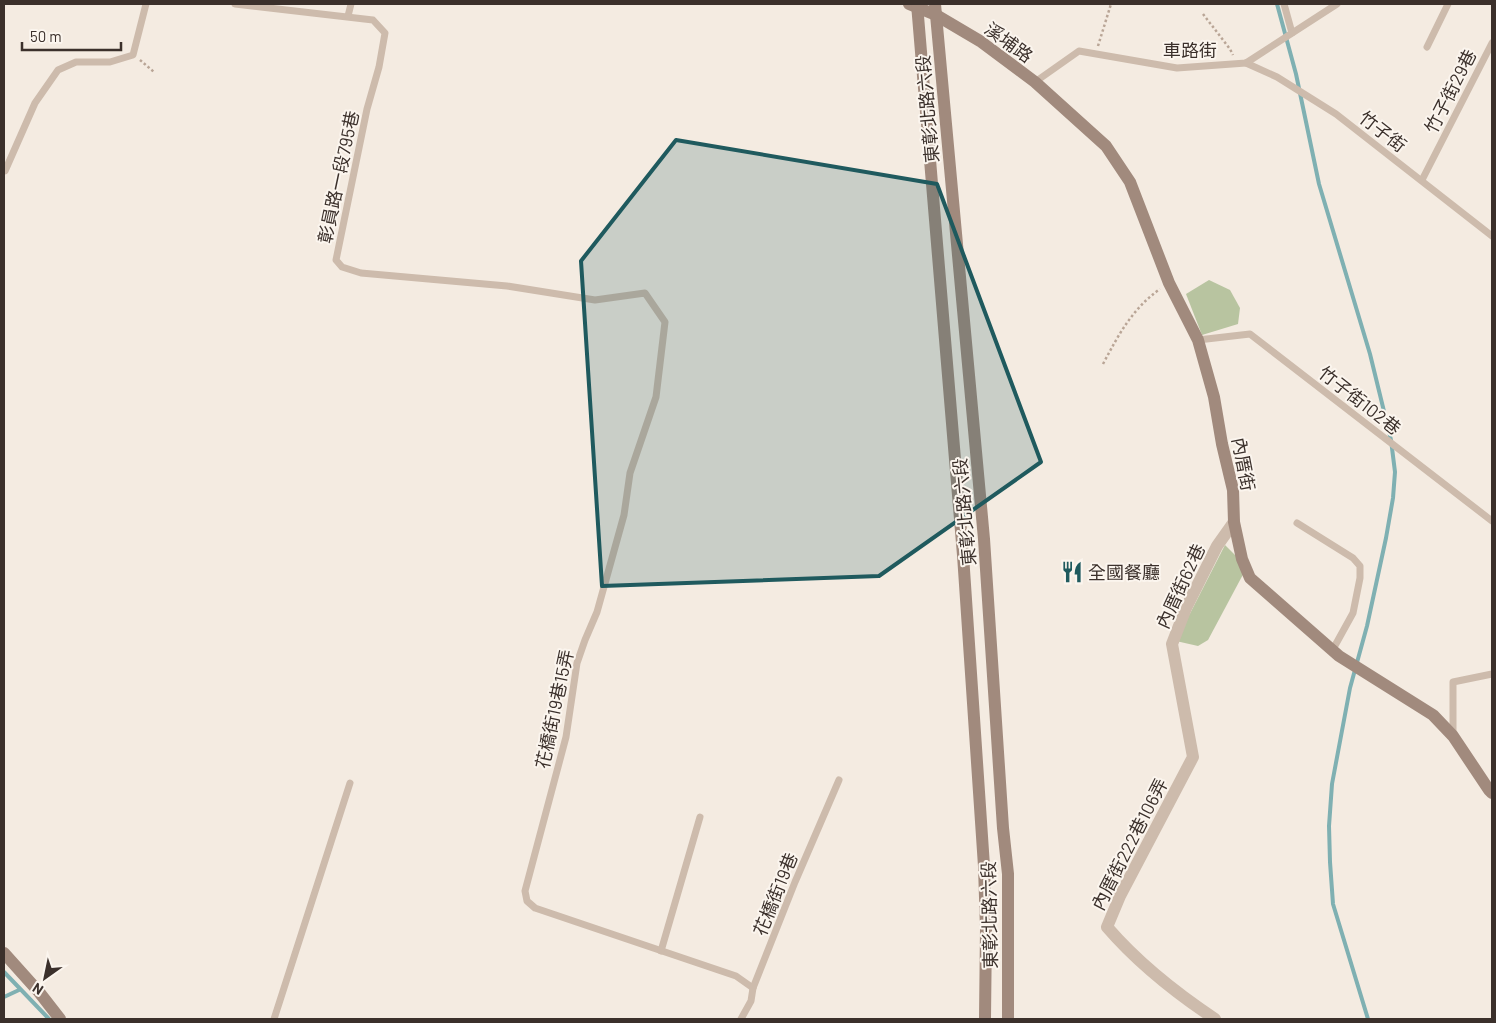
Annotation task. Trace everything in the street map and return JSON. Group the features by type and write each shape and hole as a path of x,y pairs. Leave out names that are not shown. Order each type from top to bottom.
{"street":[{"name":"溪埔路","path":"914,5 935,9 1035,82"},
{"name":"東彰北路六段","path":"914,5 964,565 984,866 986,929 985,1019"},
{"name":"東彰北路六段","path":"935,9 984,539 1003,828 1008,874 1008,1019"},
{"name":"內厝街","path":"1035,82 1106,146 1130,182 1169,283 1198,340 1214,397 1222,444 1233,490 1234,522 1242,559 1250,578 1339,656 1433,715 1453,736 1492,793"},
{"name":"內厝街62巷","path":"1193,757 1172,644 1186,608 1217,546 1234,522"},
{"name":"內厝街222巷106弄","path":"1193,757 1120,896 1107,927 1126,949 1191,1003 1215,1019"},
{"path":"4,953 60,1019"}],"lane":[{"path":"4,171 35,104 58,70 76,62 110,62 133,54 146,4"},
{"name":"彰員路一段795巷","path":"235,4 373,20 385,33 379,67 367,109 336,260 342,267 361,273 507,286 595,300 645,293"},
{"path":"348,16 351,4"},
{"path":"1284,4 1292,33"},
{"name":"車路街","path":"1035,82 1078,51 1177,68 1246,63 1337,4"},
{"path":"1427,47 1448,4"},
{"name":"竹子街29巷","path":"1422,180 1492,43"},
{"name":"竹子街","path":"1246,63 1277,77 1336,114 1492,236"},
{"name":"花橋街19巷15弄","path":"645,293 665,322 656,397 630,473 622,522 597,612 584,640 577,663 566,737 525,891 527,901 535,908 736,976 753,988"},
{"name":"竹子街102巷","path":"1198,340 1250,334 1492,521"},
{"path":"1297,522 1353,558 1360,566 1360,578 1353,613 1332,650"},
{"path":"1453,736 1453,682 1492,674"},
{"name":"花橋街19巷","path":"741,1019 751,1001 753,988 795,882 840,780"},
{"path":"274,1019 350,783"},
{"path":"661,951 700,817"}],"path":[{"path":"1096,55 1110,4"},
{"path":"1203,14 1230,49 1237,64"},
{"path":"133,54 154,72"},
{"path":"1103,364 1120,331 1130,318 1145,300 1169,283"}],"highlighted area":[{"path":"676,140 937,184 1041,462 879,576 602,586 581,261"}],"green space":[{"path":"1209,280 1230,290 1240,308 1238,324 1202,335 1186,294"},
{"path":"1225,545 1247,567 1208,640 1198,646 1176,641"}],"waterway":[{"path":"1277,4 1296,74 1319,184 1370,354 1391,440 1395,472 1393,498 1386,538 1367,626 1350,688 1332,784 1329,826 1333,904 1368,1019"},
{"path":"4,972 49,1019"},
{"path":"4,997 19,990"}],"place":[{"name":"全國餐廳","path":"1072,572"}]}
